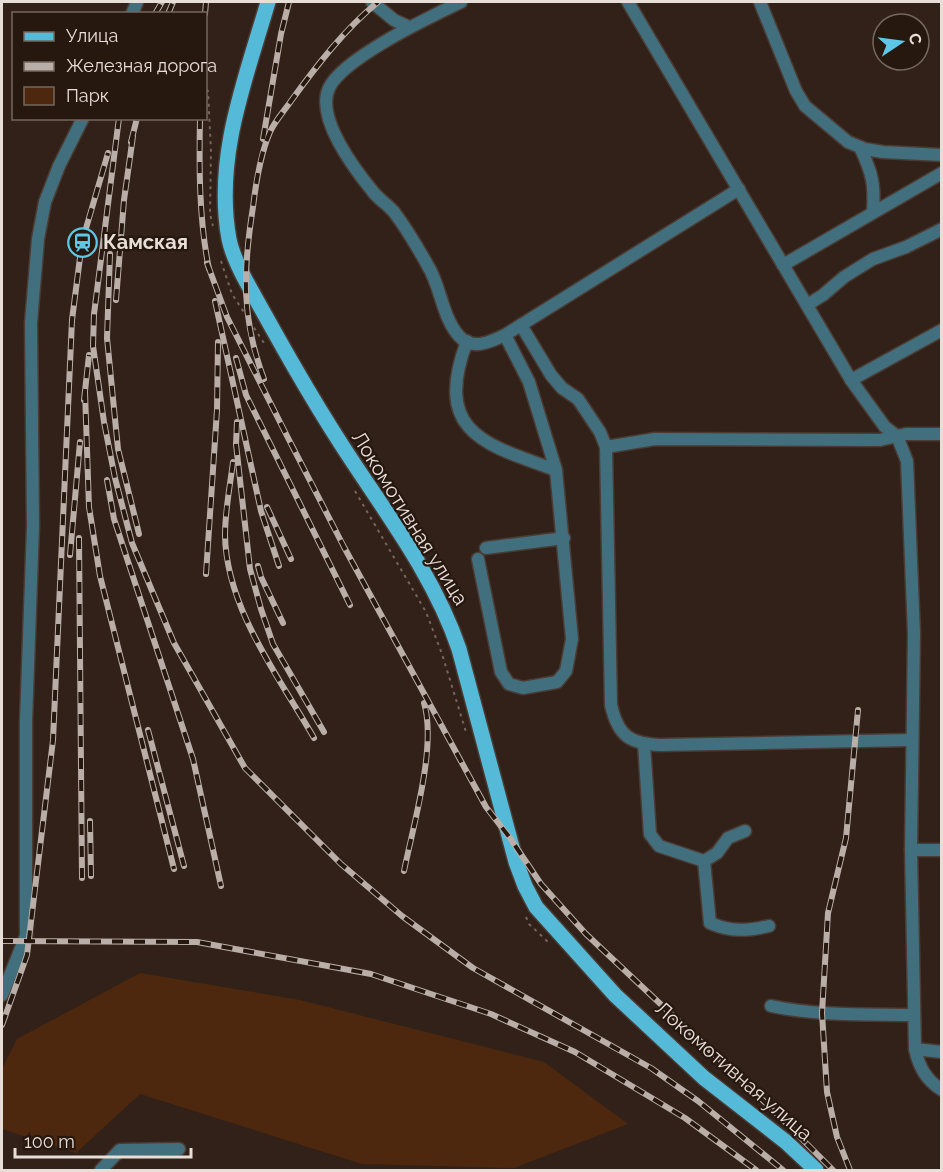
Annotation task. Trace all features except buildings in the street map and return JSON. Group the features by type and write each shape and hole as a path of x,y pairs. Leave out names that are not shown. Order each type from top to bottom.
{"main road":[{"name":"Локомотивная улица","path":"268,2 234,115 226,164 229,239 246,281 314,401 433,586 450,623 516,862 525,886 537,907 615,995 704,1078 786,1142 816,1170"}],"street":[{"path":"372,2 394,20 409,27"},
{"path":"461,2 409,27 364,55 338,76 329,88 326,99 336,138 376,195 393,211 430,268 452,325 459,337 471,344 486,344 505,335 739,189"},
{"path":"628,2 851,380 885,427 897,436 907,461 914,634 911,850 915,1049 922,1071 932,1083 942,1090"},
{"path":"760,2 796,91 805,106 848,142 860,147 883,152 942,155"},
{"path":"2,995 26,936 26,722 33,526 31,323 38,239 45,202 58,166 82,120"},
{"path":"860,147 872,175 875,189 873,212"},
{"path":"783,264 942,173"},
{"path":"807,305 844,277 873,259 906,247 942,229"},
{"path":"521,325 551,375 562,388 578,399 600,432 606,447 611,705 615,722 622,733 644,744 911,740"},
{"path":"851,380 942,330"},
{"path":"478,560 501,672 509,684 523,688 557,682 566,671 572,639 556,470 529,382 505,335"},
{"path":"466,341 459,363 456,386 457,407 463,420 491,445 556,470"},
{"path":"606,447 655,439 880,440 906,434 942,434"},
{"path":"486,548 564,538"},
{"path":"644,744 650,834 658,846 704,861 717,853 728,838 745,831"},
{"path":"911,850 942,850"},
{"path":"704,861 710,923 725,930 746,931 769,926"},
{"path":"771,1006 798,1012 914,1015"},
{"path":"915,1049 942,1052"},
{"path":"101,1170 120,1150 178,1149"}],"path":[{"path":"207,90 211,151 210,214 213,225"},
{"path":"220,260 232,294 269,349"},
{"path":"352,485 426,612 442,654 467,736"},
{"path":"525,914 529,924 553,947"}],"green space":[{"path":"140,973 300,1000 544,1062 628,1124 514,1168 362,1164 140,1094 76,1153 2,1129 2,1069 17,1039"}],"railway":[{"path":"156,12 162,2"},
{"path":"169,12 173,2"},
{"path":"205,12 206,2"},
{"path":"263,139 281,34 289,2"},
{"path":"264,379 251,335 246,294 247,252 259,169 264,150 274,124 311,74 342,36 378,2"},
{"path":"119,120 94,314 93,346 104,422 115,478 132,543 174,643 245,768 341,864 402,916 473,968 651,1068 698,1101 783,1170"},
{"path":"131,142 136,120"},
{"path":"200,120 201,213 209,269"},
{"path":"116,300 124,200 133,136"},
{"path":"2,1025 27,955 53,740 72,320 82,242 108,153"},
{"path":"110,254 107,338 118,449 139,534"},
{"path":"207,263 227,317 285,432 344,547 486,807 541,884 586,934 769,1106 833,1170"},
{"path":"215,301 261,511 279,566"},
{"path":"206,574 217,410 218,342"},
{"path":"84,400 89,355"},
{"path":"236,358 246,395 350,605"},
{"path":"85,392 89,507 100,576 174,869"},
{"path":"237,422 236,444 250,569 261,609 273,644 324,732"},
{"path":"70,555 80,442"},
{"path":"233,462 225,535 234,589 257,641 314,738"},
{"path":"107,480 114,519 193,759 221,886"},
{"path":"267,507 291,559"},
{"path":"79,538 82,878"},
{"path":"258,566 283,623"},
{"path":"404,871 426,763 428,741 424,703"},
{"path":"850,1170 837,1137 827,1092 822,1013 828,913 846,838 858,710"},
{"path":"148,730 184,866"},
{"path":"90,821 91,876"},
{"path":"2,941 197,942 371,974 491,1014 575,1052 685,1118 756,1170"}],"place":[{"name":"Камская","path":"82,242"}]}
